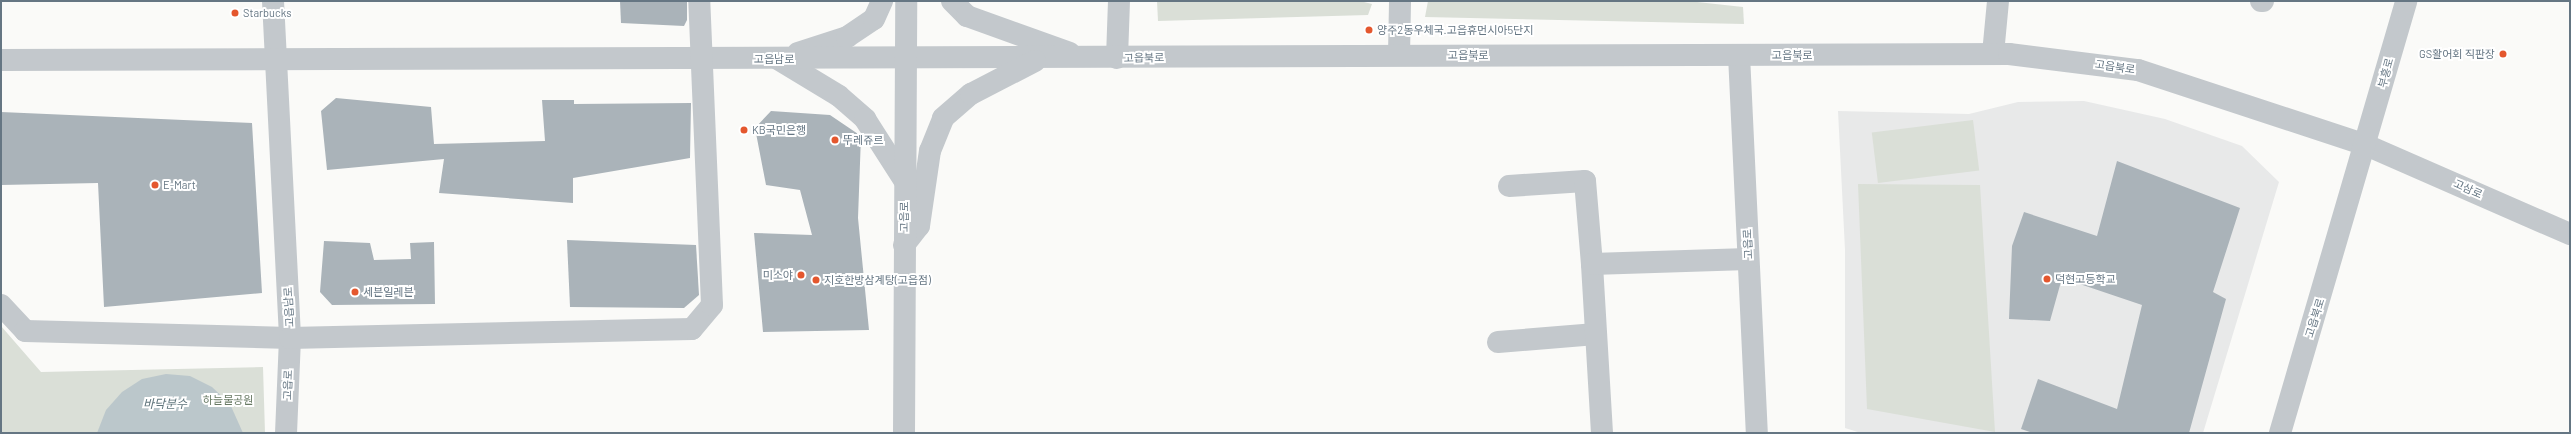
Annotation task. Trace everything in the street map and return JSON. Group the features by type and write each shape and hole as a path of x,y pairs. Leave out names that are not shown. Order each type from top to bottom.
{"street":[{"name":"고읍남로","path":"1,305 25,331 290,338 278,60 273,1"},
{"path":"290,338 692,329 712,306 701,59 700,1"},
{"path":"778,59 848,37 874,19 882,1"},
{"name":"고읍로","path":"904,433 904,60 906,1"},
{"path":"952,1 967,16 1086,58"},
{"path":"1118,58 1119,1"},
{"path":"1399,55 1400,1"},
{"path":"1993,54 1998,1"},
{"name":"부흥로","path":"2366,145 2406,1"},
{"name":"고읍북로","path":"904,60 1399,55 1993,54 2138,70 2366,145 2280,433"},
{"name":"고읍로","path":"1739,55 1757,433"},
{"path":"778,59 839,96 865,119 904,180"},
{"path":"904,245 919,226 930,151 943,118 970,94 1039,59"},
{"name":"고읍남로","path":"1,60 904,60"},
{"name":"고삼로","path":"2366,145 2570,234"},
{"path":"1509,186 1585,181 1592,264 1602,433"},
{"path":"1592,264 1748,259"},
{"path":"1498,342 1596,334"},
{"name":"고읍로","path":"286,433 290,338"}],"shaded area":[{"name":"덕현고등학교","path":"2084,101 2165,119 2242,146 2279,182 2203,433 1861,433 1845,428 1845,250 1838,111 1969,114 2018,102"}],"green space":[{"path":"1157,1 1360,1 1372,4 1368,15 1158,21"},
{"path":"1428,1 1688,1 1743,7 1744,24 1425,17"},
{"path":"1973,120 1979,171 1878,183 1872,132"},
{"path":"1858,184 1980,185 1995,432 1867,409"},
{"name":"하늘물공원","path":"1,326 41,372 263,367 265,433 1,433"}],"water":[{"name":"바닥분수","path":"166,374 190,376 212,387 230,404 243,433 97,433 106,410 122,392 142,379"}],"building":[{"path":"620,1 687,1 687,20 684,26 621,23"},
{"path":"336,98 431,107 434,144 545,141 542,100 574,100 574,104 691,103 690,158 573,178 573,203 439,193 444,159 327,170 321,111"},
{"path":"771,111 830,115 861,136 858,218 869,330 763,332 754,233 812,235 800,190 766,185 755,128"},
{"path":"1,112 252,123 262,293 104,307 98,183 1,185"},
{"path":"2117,161 2240,208 2213,292 2226,299 2189,433 2033,433 2021,429 2038,379 2117,409 2142,305 2062,278 2050,321 2009,319 2012,246 2024,212 2097,236"},
{"path":"567,240 696,245 699,295 684,308 570,307"},
{"path":"324,241 370,243 374,260 411,259 410,243 434,242 435,304 332,305 320,292"}],"place":[{"name":"Starbucks","path":"235,13"},
{"name":"양주2동우체국.고읍휴먼시아5단지","path":"1369,30"},
{"name":"GS활어회 직판장","path":"2503,54"},
{"name":"KB국민은행","path":"744,130"},
{"name":"뚜레쥬르","path":"835,140"},
{"name":"E-Mart","path":"155,185"},
{"name":"미소야","path":"801,275"},
{"name":"덕현고등학교","path":"2047,279"},
{"name":"지호한방삼계탕(고읍점)","path":"816,280"},
{"name":"세븐일레븐","path":"355,292"}]}
